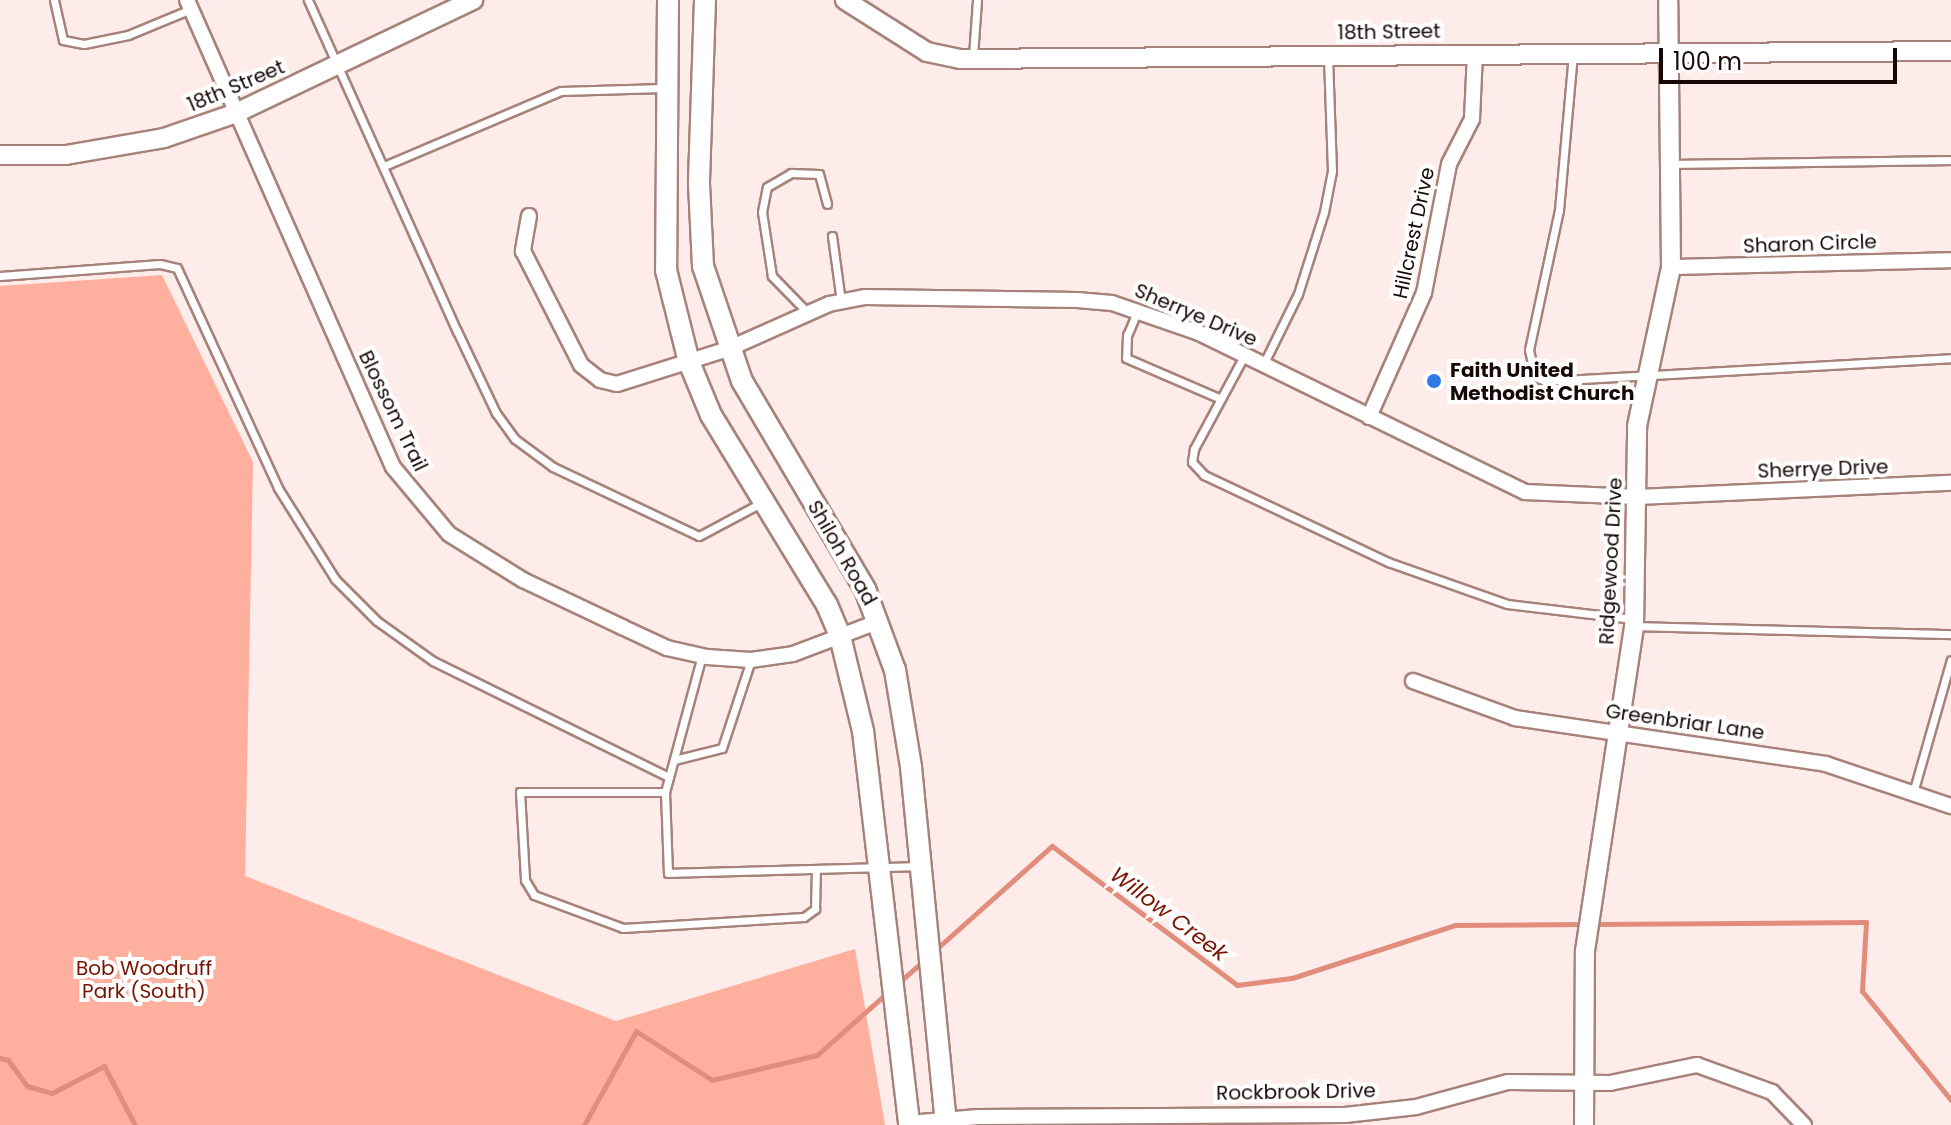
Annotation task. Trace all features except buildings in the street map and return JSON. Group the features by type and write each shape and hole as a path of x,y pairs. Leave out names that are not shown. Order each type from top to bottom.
{"main road":[{"name":"Shiloh Road","path":"668,0 663,88 666,270 689,362 711,415 764,501 840,636 863,731 909,1124"},
{"name":"Shiloh Road","path":"705,0 699,184 703,266 728,349 759,416 839,543 880,621 902,710 946,1122"}],"street":[{"name":"18th Street","path":"0,155 123,149 236,113 338,65 439,7 473,0"},
{"name":"18th Street","path":"845,0 927,52 973,58 1951,51"},
{"name":"Ridgewood Drive","path":"1584,1125 1587,933 1634,623 1637,426 1671,267 1668,0"},
{"name":"Blossom Trail","path":"189,4 393,467 418,503 458,541 523,580 667,648 702,655 751,660 793,654 880,621"},
{"name":"Hillcrest Drive","path":"1369,417 1424,293 1449,164 1472,119 1475,53"},
{"name":"Sherrye Drive","path":"529,216 523,251 581,365 600,380 617,384 728,349 808,313 841,302 906,296 1077,300 1137,310 1244,356 1525,492 1638,497 1951,483"},
{"name":"Sharon Circle","path":"1671,267 1951,260"},
{"name":"Greenbriar Lane","path":"1413,681 1515,718 1826,764 1951,806"},
{"name":"Rockbrook Drive","path":"909,1124 1345,1115 1416,1107 1508,1082 1584,1083 1697,1065 1772,1092 1804,1125"}],"lane":[{"path":"54,0 63,40 84,44 128,35 189,4"},
{"path":"308,0 489,399 515,439 553,467 699,536 764,501"},
{"path":"973,58 977,0"},
{"path":"1573,53 1559,210 1529,362 1535,377 1545,381 1648,371 1951,358"},
{"path":"1263,365 1298,294 1324,212 1332,171 1328,55"},
{"path":"384,166 561,91 663,88"},
{"path":"1672,164 1951,160"},
{"path":"808,313 772,276 762,212 767,187 791,173 819,174 827,204"},
{"path":"832,236 841,302"},
{"path":"0,276 160,264 177,268 278,488 335,579 377,621 433,661 669,777"},
{"path":"1137,310 1127,335 1126,358 1219,398"},
{"path":"1244,356 1219,398 1194,449 1192,462 1204,475 1388,562 1507,604 1634,623 1951,634"},
{"path":"702,655 665,792 668,873 919,866"},
{"path":"674,760 722,748 751,660"},
{"path":"1913,793 1951,660"},
{"path":"665,792 520,792 525,880 534,895 623,928 804,917 815,909 816,869"}],"green space":[{"name":"Bob Woodruff Park (South)","path":"162,275 253,462 245,876 616,1021 855,949 885,1125 0,1125 0,286"}],"waterway":[{"name":"Willow Creek","path":"934,951 1052,846 1237,985 1292,978 1455,925 1584,924"},
{"name":"Willow Creek","path":"1594,924 1866,922 1862,991 1951,1100"},
{"name":"Willow Creek","path":"898,983 924,960"},
{"name":"Willow Creek","path":"584,1125 636,1031 712,1080 817,1055 888,992"},
{"name":"Willow Creek","path":"0,1058 8,1060 27,1086 52,1093 104,1066 135,1125"}],"place":[{"name":"Faith United Methodist Church","path":"1434,381"}]}
